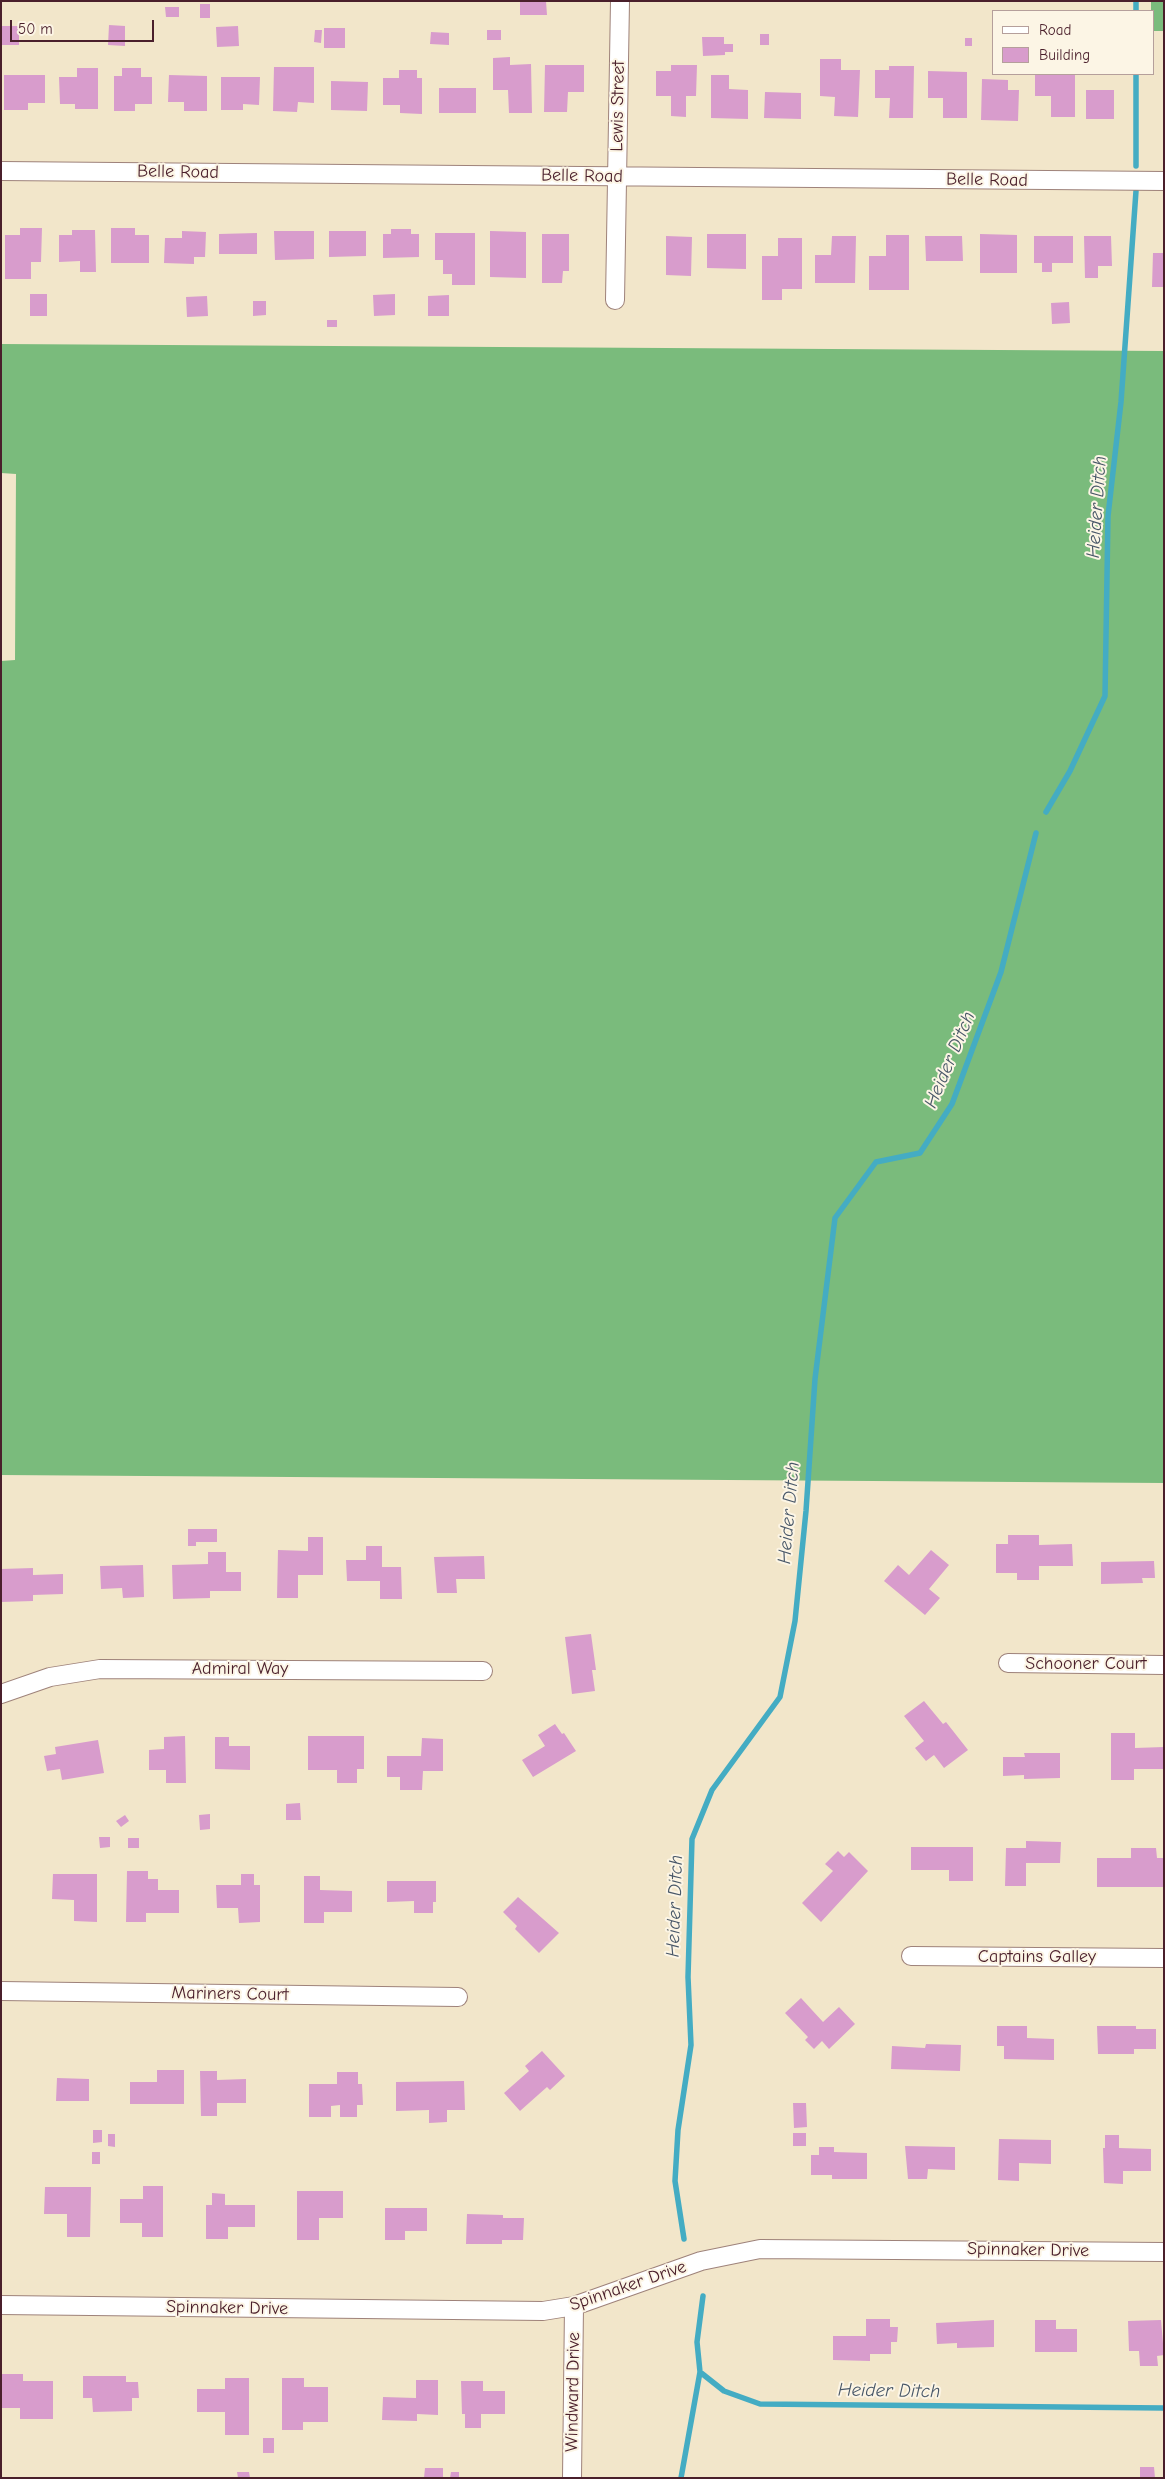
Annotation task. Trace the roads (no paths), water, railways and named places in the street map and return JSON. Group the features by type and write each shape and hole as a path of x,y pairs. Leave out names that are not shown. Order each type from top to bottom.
{"street":[{"name":"Lewis Street","path":"615,300 620,1"},
{"name":"Belle Road","path":"1,171 1164,181"},
{"name":"Schooner Court","path":"1008,1664 1164,1664"},
{"name":"Admiral Way","path":"1,1694 50,1677 100,1669 482,1670"},
{"name":"Captains Galley","path":"911,1956 1164,1958"},
{"name":"Mariners Court","path":"1,1991 458,1997"},
{"name":"Spinnaker Drive","path":"1,2305 520,2312 574,2306 701,2261 760,2249 1164,2252"},
{"name":"Windward Drive","path":"572,2478 574,2306"}],"waterway":[{"name":"Heider Ditch","path":"1136,1 1136,10"},
{"name":"Heider Ditch","path":"1136,75 1136,166"},
{"name":"Heider Ditch","path":"1046,812 1070,771 1105,696 1108,516 1121,402 1136,191"},
{"name":"Heider Ditch","path":"684,2239 675,2181 678,2130 691,2045 688,1977 692,1839 712,1790 780,1697 795,1621 806,1511 815,1379 835,1218 876,1162 920,1153 952,1104 1001,972 1036,833"},
{"name":"Heider Ditch","path":"703,2296 697,2342 700,2372 724,2391 760,2404 1164,2408"},
{"path":"681,2478 700,2372"}]}
